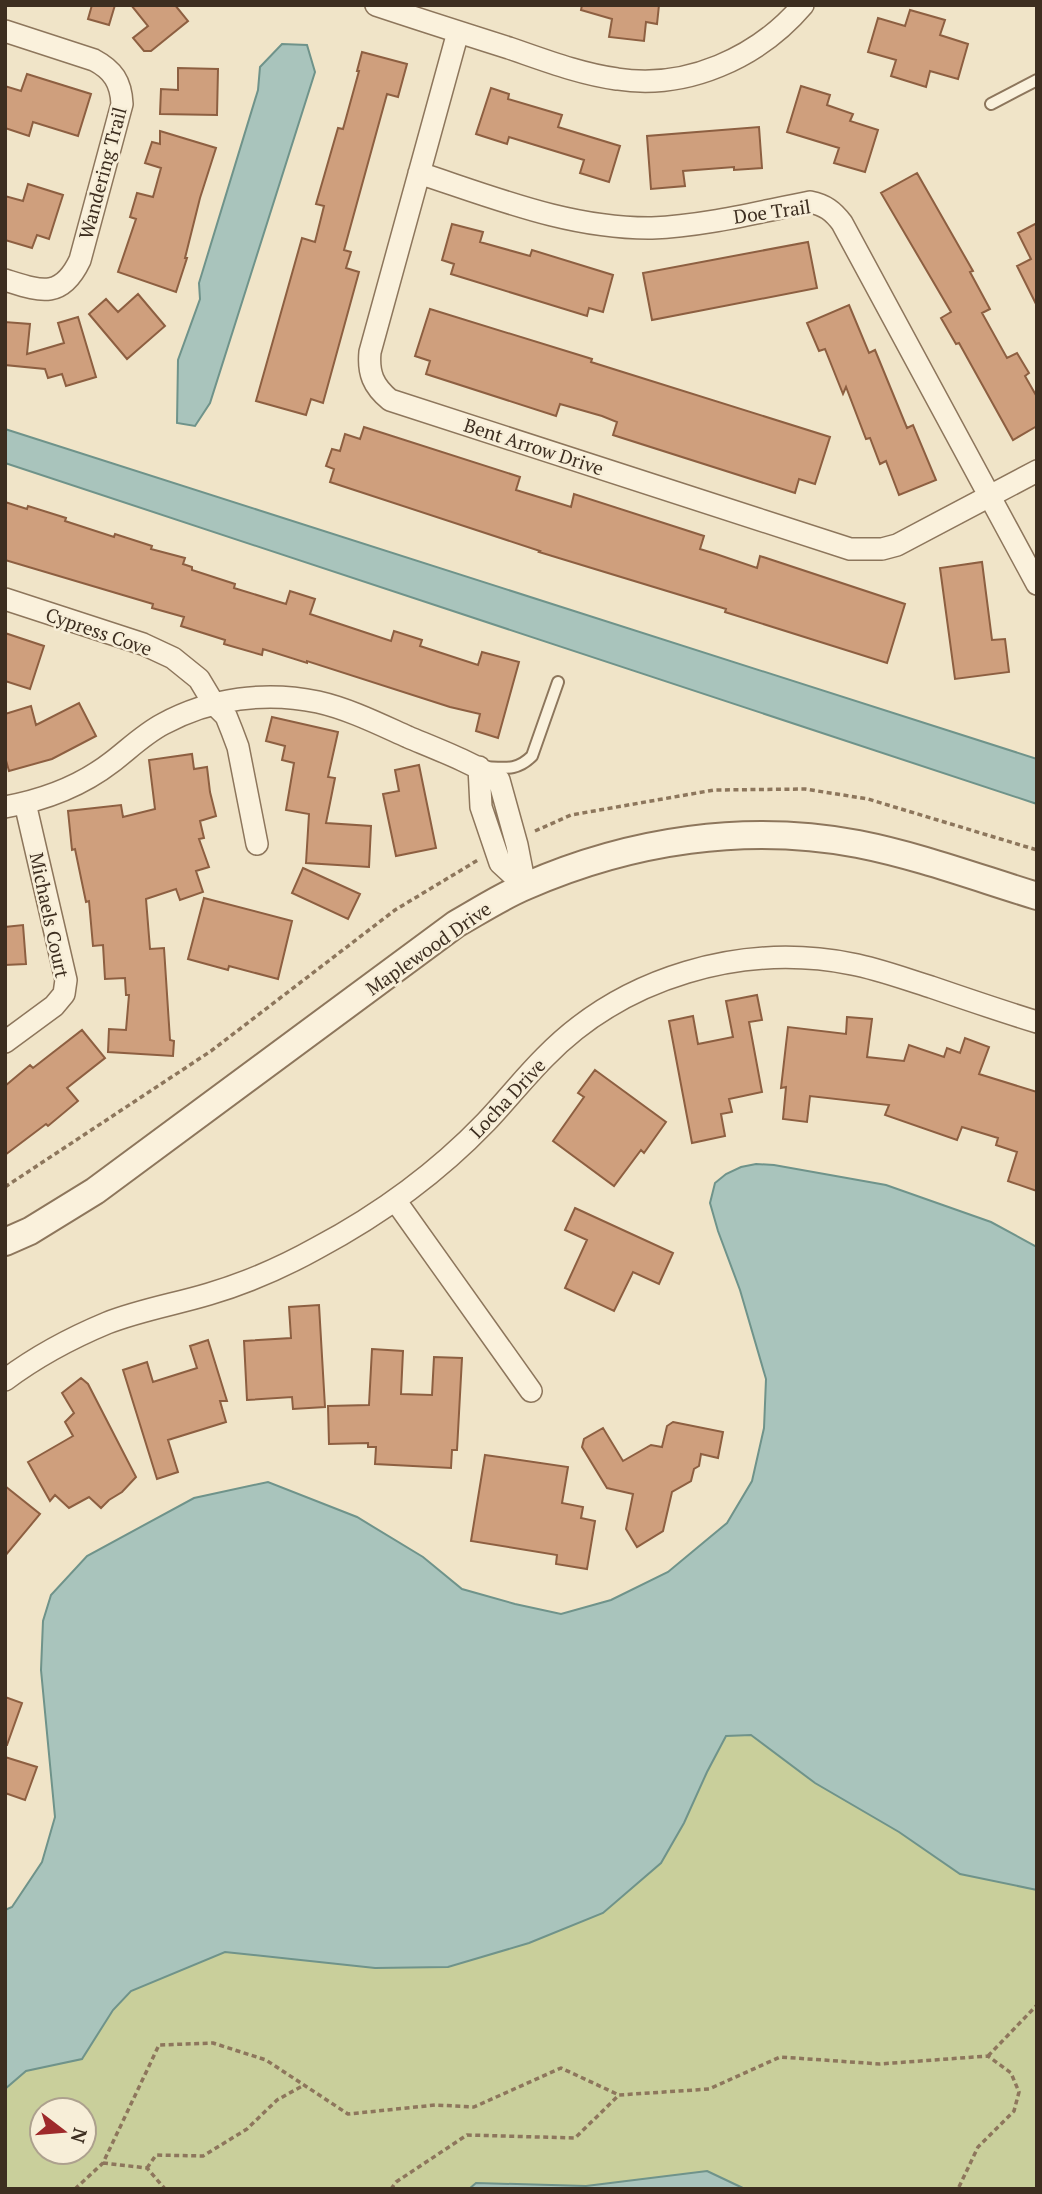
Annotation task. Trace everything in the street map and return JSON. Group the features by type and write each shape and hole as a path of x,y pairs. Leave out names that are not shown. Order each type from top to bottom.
{"street":[{"path":"376,5 588,74 619,80 666,80 696,74 740,57 767,40 803,5"},
{"name":"Wandering Trail","path":"5,31 94,60 107,67 116,77 122,104 80,260 74,273 64,283 51,289 38,290 5,280"},
{"name":"Bent Arrow Drive","path":"458,32 370,352 372,379 390,400 850,549 882,549 897,545 1037,471"},
{"name":"Doe Trail","path":"419,173 546,214 591,224 653,228 699,223 810,202 823,205 834,212 1037,584"},
{"name":"Cypress Cove","path":"5,599 143,644 173,658 199,679 214,704 226,716 238,747 257,844"},
{"path":"15,805 69,788 111,763 162,724 191,710 257,696 289,697 320,702 351,712 479,767 499,780 525,886"},
{"name":"Michaels Court","path":"5,1042 54,1006 64,994 66,980 15,805"},
{"name":"Maplewood Drive","path":"5,1242 30,1231 87,1196 456,924 525,886 576,865 630,849 686,839 743,835 800,836 894,852 1037,896"},
{"name":"Locha Drive","path":"5,1380 27,1363 68,1340 110,1322 212,1293 265,1273 316,1249 395,1200 444,1161 485,1123 546,1056 568,1036 604,1010 670,977 743,960 787,957 817,959 881,971 1037,1022"},
{"path":"395,1200 531,1391"}],"lane":[{"path":"991,104 1037,80"},
{"path":"479,767 507,768 523,765 532,756 558,682"}],"path":[{"path":"533,831 571,815 714,790 805,789 868,799 1037,850"},
{"path":"5,1187 211,1051 395,910 477,860"},
{"path":"988,2056 1037,2005"},
{"path":"75,2189 103,2162 159,2045 213,2043 266,2060 348,2114 435,2105 474,2107 561,2068 619,2095 709,2089 780,2057 880,2064 988,2056 1011,2073 1019,2092 1014,2111 978,2147 958,2189"},
{"path":"147,2168 156,2155 202,2156 247,2129 277,2100 304,2085"},
{"path":"391,2189 396,2182 467,2135 575,2138 619,2095"},
{"path":"103,2162 147,2168 165,2189"}],"green space":[{"path":"751,1735 815,1783 899,1832 960,1874 1037,1890 1037,2189 745,2189 707,2171 586,2186 476,2183 469,2189 5,2189 5,2089 26,2071 82,2059 113,2010 131,1991 225,1952 375,1968 448,1967 661,1863 684,1823 726,1736"}],"water":[{"path":"282,44 307,45 315,72 210,403 195,426 177,423 178,360 200,299 199,283 258,90 260,67"},
{"path":"5,429 1037,759 1037,804 5,463"},
{"path":"756,1164 886,1185 991,1222 1037,1247 1037,1890 960,1874 899,1832 815,1783 751,1735 726,1736 684,1823 661,1863 603,1913 529,1943 448,1967 375,1968 225,1952 131,1991 113,2010 82,2059 26,2071 5,2089 5,1910 12,1907 42,1862 55,1817 41,1670 43,1621 51,1595 87,1556 194,1498 268,1482 357,1517 423,1557 462,1589 515,1604 561,1614 611,1600 668,1572 727,1523 752,1481 764,1428 766,1379 740,1290 710,1203 715,1183 741,1167"},
{"path":"707,2171 745,2189 469,2189 476,2183 586,2186"}],"building":[{"path":"92,5 115,5 109,25 88,19"},
{"path":"131,5 175,5 188,21 151,51 144,51 133,38 148,26"},
{"path":"582,5 659,5 657,24 646,22 644,41 609,37 612,19 581,10"},
{"path":"910,10 945,20 940,35 968,44 958,79 930,71 926,87 891,76 896,60 868,52 878,18 905,26"},
{"path":"362,52 407,64 398,97 387,94 344,250 351,252 346,268 359,272 323,403 311,399 306,415 256,401 302,238 315,242 324,206 316,204 338,128 343,129"},
{"path":"178,68 218,69 217,115 160,114 161,89 178,90"},
{"path":"27,74 91,94 78,136 33,122 29,136 5,128 5,86 21,91"},
{"path":"801,86 830,95 827,105 853,114 850,121 878,130 865,172 834,163 839,148 787,132"},
{"path":"491,88 509,94 508,99 562,115 558,127 620,146 609,182 580,173 584,160 509,137 507,144 476,134"},
{"path":"759,127 762,168 683,171 685,186 651,189 647,136"},
{"path":"160,131 216,148 176,292 118,272 136,219 130,217 137,193 153,197 161,168 145,163 152,142 160,144"},
{"path":"917,173 973,271 970,272 990,309 982,313 1007,358 1017,353 1029,373 1025,376 1037,397 1037,426 1013,440 959,343 956,344 941,318 951,312 881,193"},
{"path":"28,184 63,195 49,239 37,235 32,248 5,240 5,196 23,201"},
{"path":"1037,223 1037,306 1017,266 1031,259 1018,233"},
{"path":"452,224 483,232 480,242 530,256 532,250 613,275 603,312 589,308 587,316 451,274 454,264 442,260"},
{"path":"808,242 817,288 652,320 643,273"},
{"path":"138,294 165,326 127,359 89,314 106,299 118,312"},
{"path":"849,305 869,353 875,350 907,428 913,425 936,480 899,495 886,461 880,464 870,438 866,439 846,387 843,394 825,349 819,351 807,323"},
{"path":"430,309 830,437 815,484 799,479 795,493 613,435 617,422 602,416 560,404 556,416 426,374 430,361 415,356"},
{"path":"78,317 96,377 66,386 62,374 48,378 45,369 5,365 5,322 30,324 27,354 64,343 58,323"},
{"path":"364,427 520,477 516,490 571,507 574,494 704,536 700,549 757,568 760,556 905,604 887,663 330,482 334,469 326,466 332,449 340,451 345,434 360,439"},
{"path":"5,502 27,509 28,506 66,518 65,521 114,537 115,534 152,546 151,549 185,558 183,564 192,567 192,570 235,584 234,588 286,604 290,591 315,599 310,614 391,641 394,631 422,640 420,646 478,665 482,652 519,662 498,738 476,731 480,714 307,661 263,649 262,655 224,644 225,640 181,626 184,617 152,608 153,604 5,560"},
{"path":"982,562 992,640 1005,639 1009,672 955,679 940,568"},
{"path":"5,633 44,646 30,689 5,681"},
{"path":"79,703 96,736 52,759 9,771 5,757 5,714 31,706 36,725"},
{"path":"272,717 338,732 328,777 335,778 326,823 371,826 369,867 306,863 309,814 286,810 294,763 282,760 285,746 266,741"},
{"path":"192,754 194,769 207,767 216,816 200,821 204,838 199,839 209,867 196,871 203,892 180,900 176,889 146,899 150,949 164,948 170,1040 174,1041 173,1056 108,1052 109,1029 126,1030 129,995 126,995 125,978 105,979 103,945 93,946 89,901 86,902 75,849 72,850 68,811 121,805 123,817 155,809 149,760"},
{"path":"419,765 436,848 396,856 383,794 399,791 395,770"},
{"path":"303,868 360,894 348,919 292,893"},
{"path":"204,898 292,921 278,979 188,959"},
{"path":"23,925 26,964 5,965 5,927"},
{"path":"757,995 762,1020 749,1022 762,1092 729,1099 732,1112 721,1114 725,1136 692,1143 669,1021 693,1016 698,1044 733,1037 726,1001"},
{"path":"847,1017 872,1019 867,1057 904,1061 909,1045 944,1057 947,1048 960,1053 965,1038 989,1047 979,1074 1037,1092 1037,1191 1008,1181 1017,1152 996,1145 998,1138 962,1127 957,1140 885,1115 889,1105 810,1096 807,1122 783,1119 786,1087 781,1088 788,1027 846,1034"},
{"path":"82,1030 105,1058 67,1088 78,1101 48,1126 46,1124 5,1155 5,1086 30,1065 33,1068"},
{"path":"595,1070 666,1122 644,1153 641,1150 614,1186 553,1141 584,1097 578,1093"},
{"path":"575,1208 673,1253 659,1284 633,1272 614,1311 565,1288 587,1240 565,1230"},
{"path":"319,1305 325,1407 293,1409 292,1397 247,1400 244,1341 291,1338 289,1307"},
{"path":"208,1340 227,1401 220,1401 226,1422 168,1440 178,1472 157,1479 123,1370 147,1362 153,1382 197,1368 190,1346"},
{"path":"372,1349 403,1351 401,1394 432,1395 434,1357 462,1358 457,1450 452,1450 451,1468 375,1464 376,1447 368,1447 368,1443 329,1444 328,1406 369,1405"},
{"path":"81,1378 88,1384 136,1477 101,1508 89,1497 69,1508 55,1495 50,1501 28,1462 73,1436 65,1422 74,1413 62,1393"},
{"path":"673,1422 723,1432 718,1458 701,1454 699,1466 694,1469 691,1481 672,1492 663,1531 637,1547 626,1529 633,1494 607,1488 582,1447 584,1439 603,1428 623,1461 651,1445 662,1447 667,1426"},
{"path":"485,1455 568,1467 562,1503 583,1507 581,1518 595,1521 587,1569 556,1564 557,1555 471,1541"},
{"path":"5,1486 40,1514 5,1556"},
{"path":"5,1697 22,1703 7,1745 5,1745"},
{"path":"5,1757 37,1767 25,1800 5,1793"}]}
